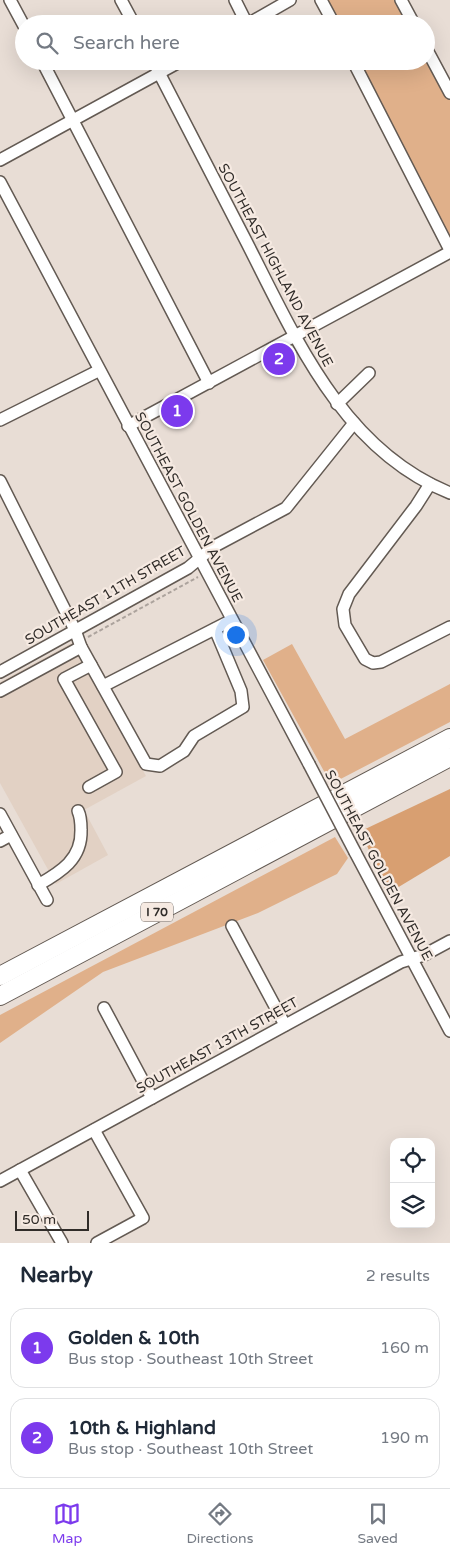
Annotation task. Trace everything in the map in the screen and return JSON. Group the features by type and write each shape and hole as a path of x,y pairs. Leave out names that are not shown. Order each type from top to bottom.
{"highway":[{"name":"I 70","path":"0,976 450,738"},
{"name":"I 70","path":"0,996 450,757"},
{"path":"0,965 104,921"}],"street":[{"path":"10,0 18,15"},
{"path":"121,0 129,15"},
{"path":"235,0 242,15"},
{"path":"263,15 290,0"},
{"path":"321,0 329,15"},
{"path":"402,0 410,15"},
{"path":"435,65 450,93"},
{"path":"47,70 209,382"},
{"name":"SOUTHEAST HIGHLAND AVENUE","path":"158,70 295,337 322,383 354,424 386,454 430,484 450,493"},
{"path":"0,160 165,70"},
{"path":"128,426 295,337 450,251 358,70"},
{"name":"SOUTHEAST GOLDEN AVENUE","path":"0,182 98,371 207,572 450,1031"},
{"path":"0,420 98,371"},
{"path":"337,404 369,373"},
{"name":"SOUTHEAST 11TH STREET","path":"0,672 188,568 213,547 286,508 354,424"},
{"path":"0,481 75,630 84,643 91,665 146,764 160,766 184,751 194,736 243,707 241,691 215,629"},
{"path":"430,484 416,506 349,594 343,609 344,620 364,659 373,664 381,662 450,627"},
{"path":"103,686 232,620"},
{"path":"0,691 84,643"},
{"path":"89,787 116,772 64,679 91,665"},
{"path":"38,885 67,868 74,857 81,844 78,811"},
{"path":"0,814 46,900"},
{"path":"0,841 11,835"},
{"path":"232,926 285,1025"},
{"name":"SOUTHEAST 13TH STREET","path":"0,1181 401,962 412,959 450,941"},
{"path":"104,1008 152,1098"},
{"path":"94,1130 143,1218 98,1243"},
{"path":"20,1170 62,1243"}],"path":[{"path":"84,643 207,572"}],"shaded area":[{"path":"326,0 401,0 408,15 334,15"},
{"path":"435,66 450,95 450,236 362,70 435,70"},
{"path":"73,642 146,776 84,810 108,855 56,884 0,783 0,682"},
{"path":"292,644 345,739 450,684 450,722 331,784 263,660"},
{"path":"450,789 450,856 387,894 361,831"},
{"path":"335,837 348,858 337,874 258,913 103,972 0,1043 0,1015"}],"place":[{"name":"10th & Highland","path":"279,359"},
{"name":"Golden & 10th","path":"177,411"}]}
